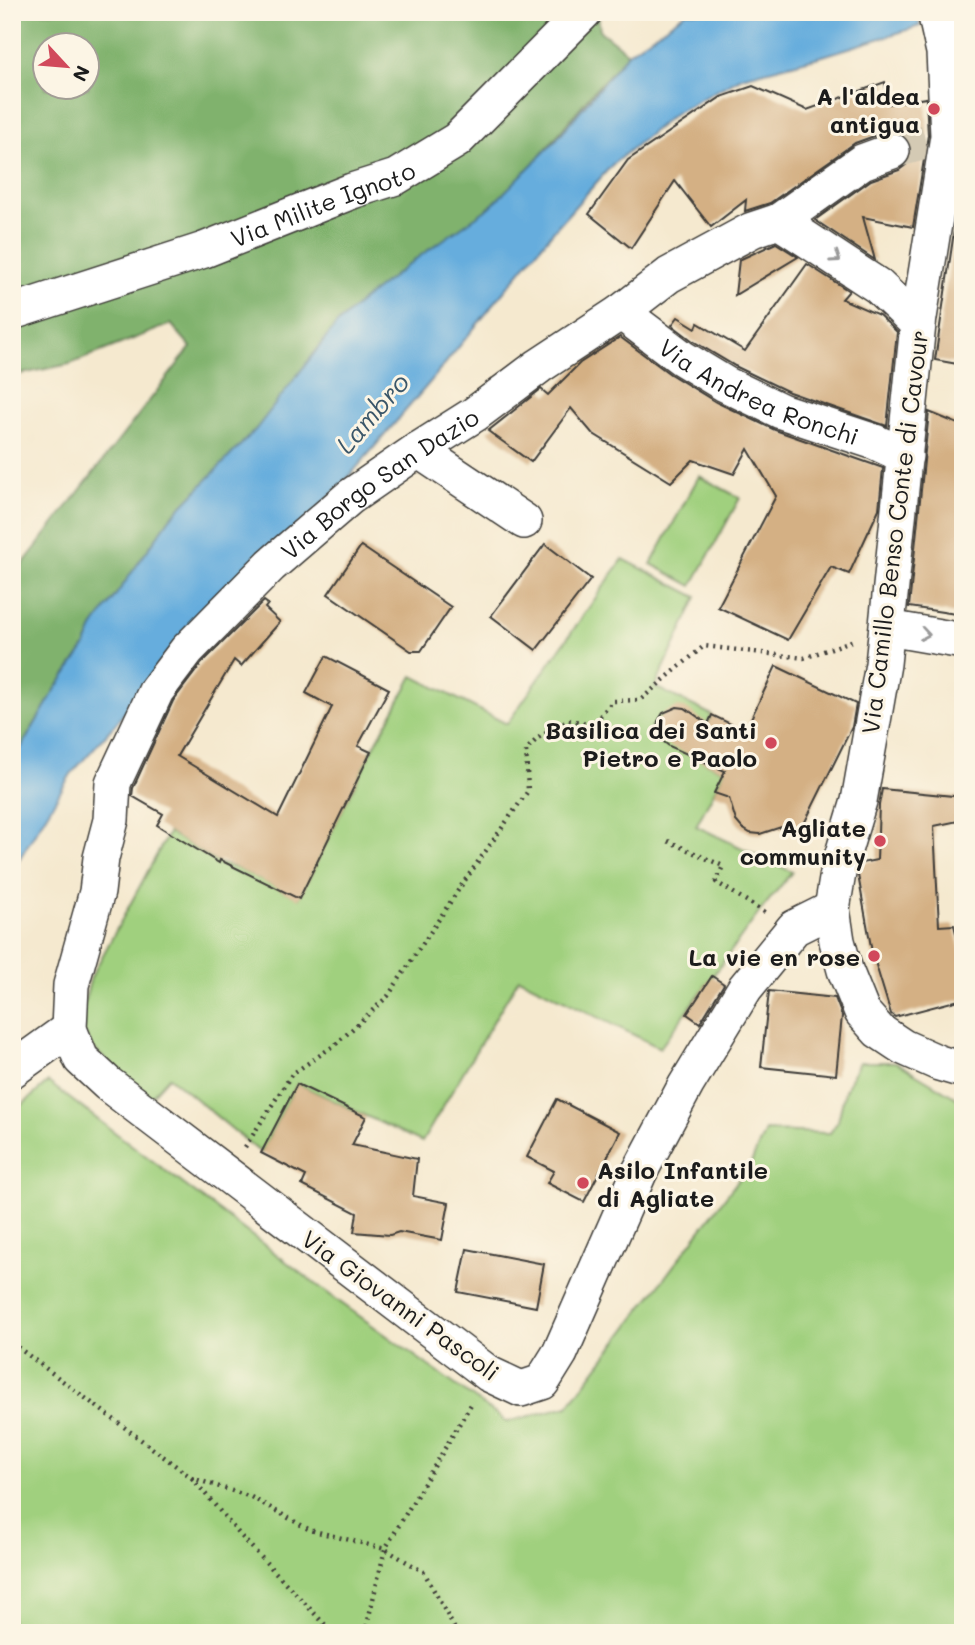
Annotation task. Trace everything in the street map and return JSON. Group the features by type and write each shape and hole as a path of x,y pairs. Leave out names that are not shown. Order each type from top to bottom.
{"street":[{"name":"Via Milite Ignoto","path":"12,312 204,250 352,191 396,177 457,140 584,12"},
{"name":"Via Camillo Benso Conte di Cavour","path":"937,18 944,52 950,136 918,324 897,513 888,628 859,800 839,867 832,909 845,970 862,1013 879,1031 903,1047 963,1070"},
{"name":"Via Borgo San Dazio","path":"71,985 97,892 100,858 111,820 113,783 156,691 187,650 271,565 350,497 475,414 539,366 621,312 669,275 752,230 779,221 862,162 892,151"},
{"path":"779,221 878,286 918,324"},
{"name":"Via Andrea Ronchi","path":"621,312 682,358 724,384 781,411 875,442 905,456"},
{"path":"418,450 524,521"},
{"path":"888,628 963,641"},
{"name":"Via Giovanni Pascoli","path":"71,985 69,1029 81,1059 108,1084 489,1374 521,1389 541,1382 560,1353 639,1173 686,1086 745,988 794,928 832,909"},
{"path":"12,1070 69,1029"}],"path":[{"path":"225,1173 292,1074 335,1045 388,996 528,791 526,750 538,738 568,720 593,724 613,701 640,700 704,646 804,658 888,628"},
{"path":"668,841 723,866 716,882 761,910"},
{"path":"12,1343 192,1478 240,1535 333,1633"},
{"path":"366,1633 385,1549 489,1374"},
{"path":"192,1478 251,1497 310,1530 385,1549 424,1572 457,1633"}],"green space":[{"path":"12,12 598,12 600,31 628,53 513,186 476,218 456,231 171,517 95,626 85,647 55,690 12,763 12,578 191,347 171,324 70,364 12,376"},
{"path":"699,476 740,498 692,586 651,564"},
{"path":"623,559 697,597 655,687 712,715 693,756 725,771 696,826 792,872 660,1048 519,978 422,1142 297,1084 261,1153 169,1077 148,1100 91,1046 79,1022 91,977 169,832 218,863 239,869 299,898 371,752 413,676 507,724"},
{"path":"859,1062 896,1062 963,1102 963,1633 12,1633 12,1114 48,1082 337,1300 507,1422 568,1406 751,1163 765,1131 830,1133 838,1121 845,1091"}],"water":[{"name":"Lambro","path":"687,12 917,12 920,26 823,56 742,77 675,113 612,165 555,229 347,479 148,682 71,774 12,871 12,763 55,690 85,647 94,626 171,517 256,429 336,325 364,299 417,258 490,207 555,141 628,53"}],"building":[{"path":"885,82 888,104 926,98 928,135 913,227 863,217 875,260 815,220 871,180 899,170 907,164 912,155 911,145 905,136 895,131 855,143 770,203 745,211 746,200 711,227 675,181 631,248 589,214 628,160 721,97 753,86 807,110"},
{"path":"963,171 963,365 935,360"},
{"path":"776,243 798,257 735,295 739,260"},
{"path":"807,264 849,291 842,299 879,315 897,332 887,426 789,392 735,366 672,325 678,317 696,328 698,323 745,351"},
{"path":"620,337 670,374 716,402 775,430 883,468 879,509 849,574 831,567 788,640 718,607 776,496 748,449 734,474 693,460 671,482 592,433 571,408 531,462 488,431 541,389 548,395 580,363"},
{"path":"929,412 963,426 963,615 909,607"},
{"path":"545,544 591,579 536,650 491,616"},
{"path":"361,546 451,607 421,651 411,651 328,594"},
{"path":"264,601 268,604 265,608 280,622 241,666 234,660 177,756 278,817 332,707 306,693 326,656 389,689 358,746 371,752 299,899 220,860 219,863 157,825 163,814 132,796 133,788 173,701 202,663"},
{"name":"Basilica dei Santi Pietro e Paolo","path":"776,666 856,704 852,727 798,836 781,827 760,834 750,833 742,828 736,821 729,798 714,793 725,771 669,746 660,739 657,731 658,721 663,713 677,707 685,708 708,724 712,715 745,731"},
{"path":"882,789 963,797 963,820 934,826 939,926 954,925 963,961 963,999 895,1017 891,1014 872,952 858,875 861,863 877,860"},
{"path":"712,976 724,984 700,1023 687,1014"},
{"path":"769,991 835,998 842,1016 836,1075 761,1067"},
{"path":"297,1084 366,1117 352,1145 417,1159 413,1196 449,1203 442,1240 399,1232 390,1235 354,1232 357,1213 302,1185 306,1176 261,1153"},
{"path":"557,1099 620,1132 584,1202 547,1183 554,1171 527,1157"},
{"path":"467,1249 544,1264 536,1307 458,1292"}],"tunnel":[{"path":"892,151 940,138"}],"place":[{"name":"A l'aldea antigua","path":"934,109"},
{"name":"Basilica dei Santi Pietro e Paolo","path":"771,743"},
{"name":"Agliate community","path":"880,841"},
{"name":"La vie en rose","path":"874,956"},
{"name":"Asilo Infantile di Agliate","path":"583,1183"}]}
